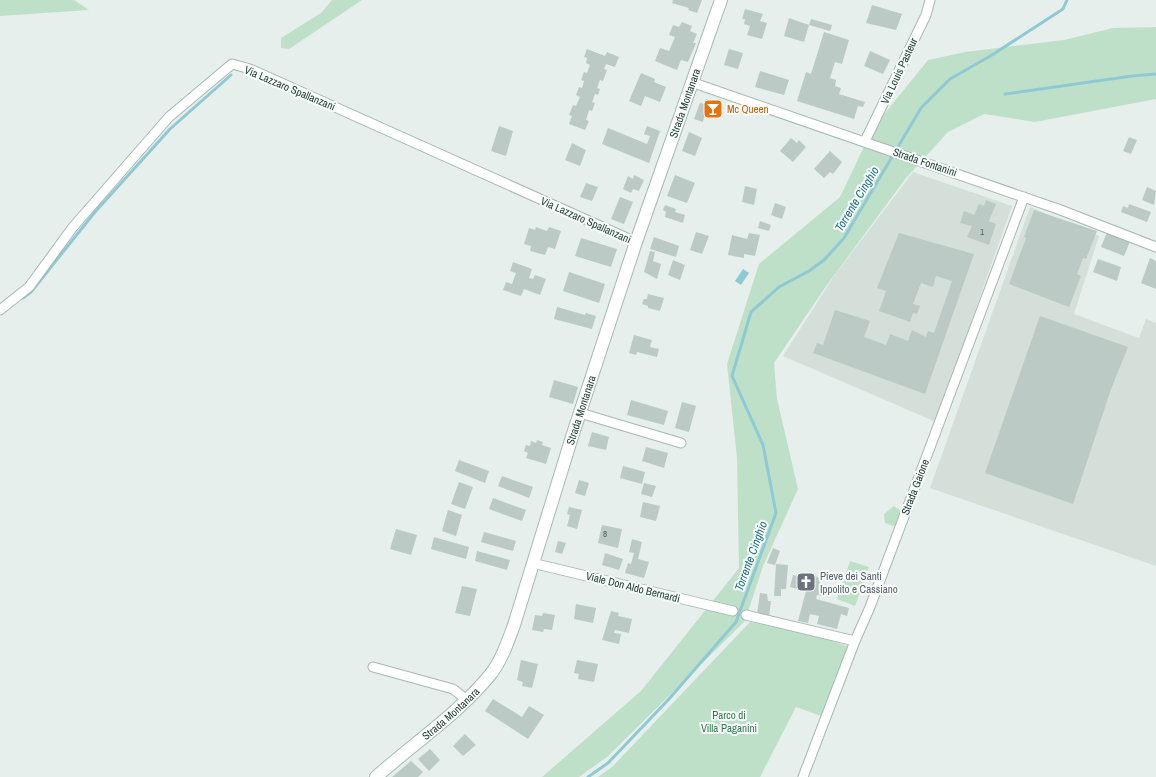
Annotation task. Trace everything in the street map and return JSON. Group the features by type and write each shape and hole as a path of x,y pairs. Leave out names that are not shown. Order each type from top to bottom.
{"main road":[{"name":"Strada Montanara","path":"376,777 467,700 491,674 503,652 514,625 532,563 636,242 720,0"}],"street":[{"name":"Via Louis Pasteur","path":"865,141 926,15 930,0"},
{"name":"Via Lazzaro Spallanzani","path":"0,310 29,287 73,227 169,117 232,64 257,72 636,242"},
{"name":"Strada Fontanini","path":"691,82 1024,197 1156,247"},
{"name":"Strada Gaione","path":"804,777 855,641 870,607 1024,197"},
{"path":"580,413 681,443"},
{"name":"Viale Don Aldo Bernardi","path":"532,563 733,611"},
{"path":"746,615 855,641"},
{"path":"373,667 454,689 467,700"}],"shaded area":[{"path":"913,172 1012,206 936,422 783,356 834,276"},
{"path":"1030,207 1099,236 1074,314 1139,338 1146,319 1156,323 1156,566 930,488"}],"green space":[{"path":"0,0 74,0 89,10 0,16"},
{"path":"332,0 362,0 289,49 281,48 281,38 321,13"},
{"path":"1156,27 1156,99 1035,122 984,114 948,132 906,178 827,285 774,363 777,399 798,489 763,566 745,621 607,757 579,777 542,777 641,691 739,568 737,458 727,364 759,264 840,197 873,128 928,60 965,52 1064,40 1113,28"},
{"path":"894,506 901,511 898,523 893,526 885,523 884,514"},
{"path":"850,561 869,567 855,606 837,599"},
{"name":"Parco di Villa Paganini","path":"750,622 821,637 850,647 824,717 796,707 760,777 598,777 612,767"}],"water":[{"path":"743,269 749,273 741,285 735,281"}],"building":[{"path":"673,0 702,0 697,13 688,10 689,8 672,3"},
{"path":"872,5 902,14 896,30 866,23"},
{"path":"745,9 763,14 760,21 767,23 762,39 747,35 750,26 744,24 745,19 742,19"},
{"path":"789,18 809,25 804,42 784,36"},
{"path":"811,19 832,25 830,31 809,25"},
{"path":"682,22 692,26 690,31 697,34 693,43 696,43 688,62 681,60 677,70 655,61 660,48 669,51 675,37 669,35 673,25 679,27"},
{"path":"824,32 849,40 842,64 835,62 830,78 836,80 835,86 841,88 839,94 865,102 863,107 858,106 854,119 797,101 806,72 811,74"},
{"path":"587,49 605,56 607,52 619,57 615,67 606,64 604,69 607,70 603,81 600,80 597,88 600,89 598,95 595,94 592,102 595,103 592,111 589,110 586,120 589,121 585,130 569,124 572,116 569,115 573,105 576,106 580,97 576,95 579,87 582,88 584,81 581,80 584,72 587,73 590,65 586,63 587,58 584,57"},
{"path":"729,49 743,53 738,69 724,65"},
{"path":"870,51 890,60 883,74 864,66"},
{"path":"760,71 789,80 784,95 755,87"},
{"path":"641,73 655,79 654,82 666,87 660,102 645,96 641,106 629,101"},
{"path":"706,99 717,103 711,119 704,117 703,122 694,119 700,103 704,104"},
{"path":"499,126 513,131 506,156 491,151"},
{"path":"647,126 660,131 649,163 602,144 608,128 647,144 650,136 644,134"},
{"path":"689,132 702,138 695,156 682,151"},
{"path":"1129,137 1137,140 1131,154 1123,151"},
{"path":"791,138 797,143 799,140 806,147 793,162 780,151"},
{"path":"572,143 586,150 580,166 565,160"},
{"path":"830,151 842,162 833,174 830,172 824,178 814,169"},
{"path":"634,175 644,180 639,191 633,189 631,193 623,189 628,176 633,179"},
{"path":"675,175 695,183 687,203 667,196"},
{"path":"586,183 598,187 592,201 580,197"},
{"path":"745,186 757,189 754,205 742,202"},
{"path":"1147,187 1156,191 1154,205 1142,200"},
{"path":"620,197 633,202 624,224 611,219"},
{"path":"986,200 996,204 989,221 996,224 989,245 967,237 972,226 960,223 964,211 974,215 979,204 984,206"},
{"path":"775,203 786,207 782,219 771,215"},
{"path":"1129,204 1151,212 1147,222 1121,212 1123,206 1128,208"},
{"path":"665,205 676,209 675,212 685,215 683,223 665,217 666,212 663,210"},
{"path":"1034,210 1097,231 1086,259 1083,258 1077,274 1081,276 1069,307 1009,284 1026,238 1024,237"},
{"path":"760,221 771,225 769,231 758,228"},
{"path":"536,227 547,231 549,227 561,231 555,249 548,247 545,255 530,251 531,246 524,244 529,228 535,230"},
{"path":"1108,230 1131,239 1124,256 1101,247"},
{"path":"696,232 709,236 702,254 690,250"},
{"path":"749,233 760,235 755,256 744,254 744,258 728,255 732,235 747,239"},
{"path":"899,233 974,254 925,394 813,353 817,343 823,345 835,310 870,321 864,337 886,345 890,334 908,341 912,330 926,337 928,331 934,333 952,281 936,276 933,287 921,283 913,304 920,306 917,314 913,313 910,322 879,311 886,291 877,288"},
{"path":"654,237 679,246 676,257 650,249"},
{"path":"581,238 617,249 611,267 575,256"},
{"path":"650,251 655,252 653,261 661,264 657,279 644,272"},
{"path":"1150,258 1156,261 1156,289 1141,283"},
{"path":"1098,259 1121,267 1117,281 1093,272"},
{"path":"673,260 685,265 680,280 668,275"},
{"path":"513,262 532,269 529,278 533,279 535,275 546,279 540,295 524,289 521,296 503,290 506,282 512,284 516,273 510,271"},
{"path":"569,272 605,284 599,303 563,291"},
{"path":"648,294 664,298 660,311 648,308 648,306 642,304 644,299 647,299"},
{"path":"557,307 585,315 586,313 596,316 592,329 554,319"},
{"path":"1040,316 1128,347 1111,389 1073,504 985,473"},
{"path":"634,335 652,340 650,347 659,349 657,357 637,352 636,355 629,353"},
{"path":"554,380 578,387 573,404 549,397"},
{"path":"631,400 668,411 664,425 627,415"},
{"path":"682,402 696,406 689,432 675,428"},
{"path":"592,432 609,437 606,450 588,446"},
{"path":"537,440 543,442 542,445 551,448 546,464 526,458 528,453 524,451 526,445 530,446 531,441 536,443"},
{"path":"646,447 668,453 664,468 642,461"},
{"path":"459,460 489,471 485,483 455,471"},
{"path":"623,466 645,472 642,484 620,478"},
{"path":"502,476 533,487 529,498 498,486"},
{"path":"579,480 589,483 585,496 575,493"},
{"path":"459,482 473,487 465,509 451,504"},
{"path":"644,483 656,486 652,497 641,494"},
{"path":"493,498 526,510 522,521 489,509"},
{"path":"643,502 660,506 656,521 640,517"},
{"path":"569,507 582,510 577,529 567,526 570,515 567,514"},
{"path":"448,510 462,515 456,536 442,531"},
{"path":"602,525 622,529 618,548 598,543"},
{"path":"396,529 417,535 411,555 390,549"},
{"path":"484,532 516,541 513,551 481,542"},
{"path":"434,537 469,547 466,559 431,549"},
{"path":"632,539 642,542 638,559 649,562 644,578 625,573 628,563 631,564 634,553 629,552"},
{"path":"558,541 566,543 562,554 555,552"},
{"path":"773,548 780,551 775,565 767,563"},
{"path":"477,551 510,560 507,570 475,561"},
{"path":"605,553 623,559 619,570 602,565"},
{"path":"776,564 788,565 786,589 781,589 781,596 774,596"},
{"path":"802,573 821,578 819,586 826,588 827,593 823,596 817,595 816,599 849,608 847,616 841,614 837,629 817,624 819,616 810,614 808,623 798,621 806,591 790,587 793,575 801,577"},
{"path":"462,586 477,589 470,616 455,613"},
{"path":"760,593 767,594 768,601 771,601 769,617 757,614"},
{"path":"576,604 596,608 593,623 574,619"},
{"path":"611,611 619,613 618,616 632,619 629,633 615,630 614,633 621,634 619,644 602,640"},
{"path":"543,613 555,615 552,630 544,629 543,632 532,630 535,615 542,616"},
{"path":"521,660 538,664 532,688 522,686 523,682 517,680"},
{"path":"577,660 598,664 594,682 578,679 579,674 574,673"},
{"path":"493,699 522,717 529,706 544,715 528,739 485,711"},
{"path":"465,734 476,745 463,756 453,746"},
{"path":"430,749 440,760 429,771 418,759"},
{"path":"411,761 423,772 418,777 392,777"}],"waterway":[{"name":"Torrente Cinghio","path":"588,777 608,763 669,699 736,622 776,513 763,445 732,376 751,312 779,287 809,271 824,260 844,238 921,108 950,79 992,55 1063,9 1067,0"},
{"name":"Torrente Cinghio","path":"1005,94 1156,74"},
{"path":"23,298 31,292 95,212 170,129 231,75"}],"place":[{"name":"Mc Queen","path":"713,109"},
{"name":"Pieve dei Santi Ippolito e Cassiano","path":"806,582"}]}
